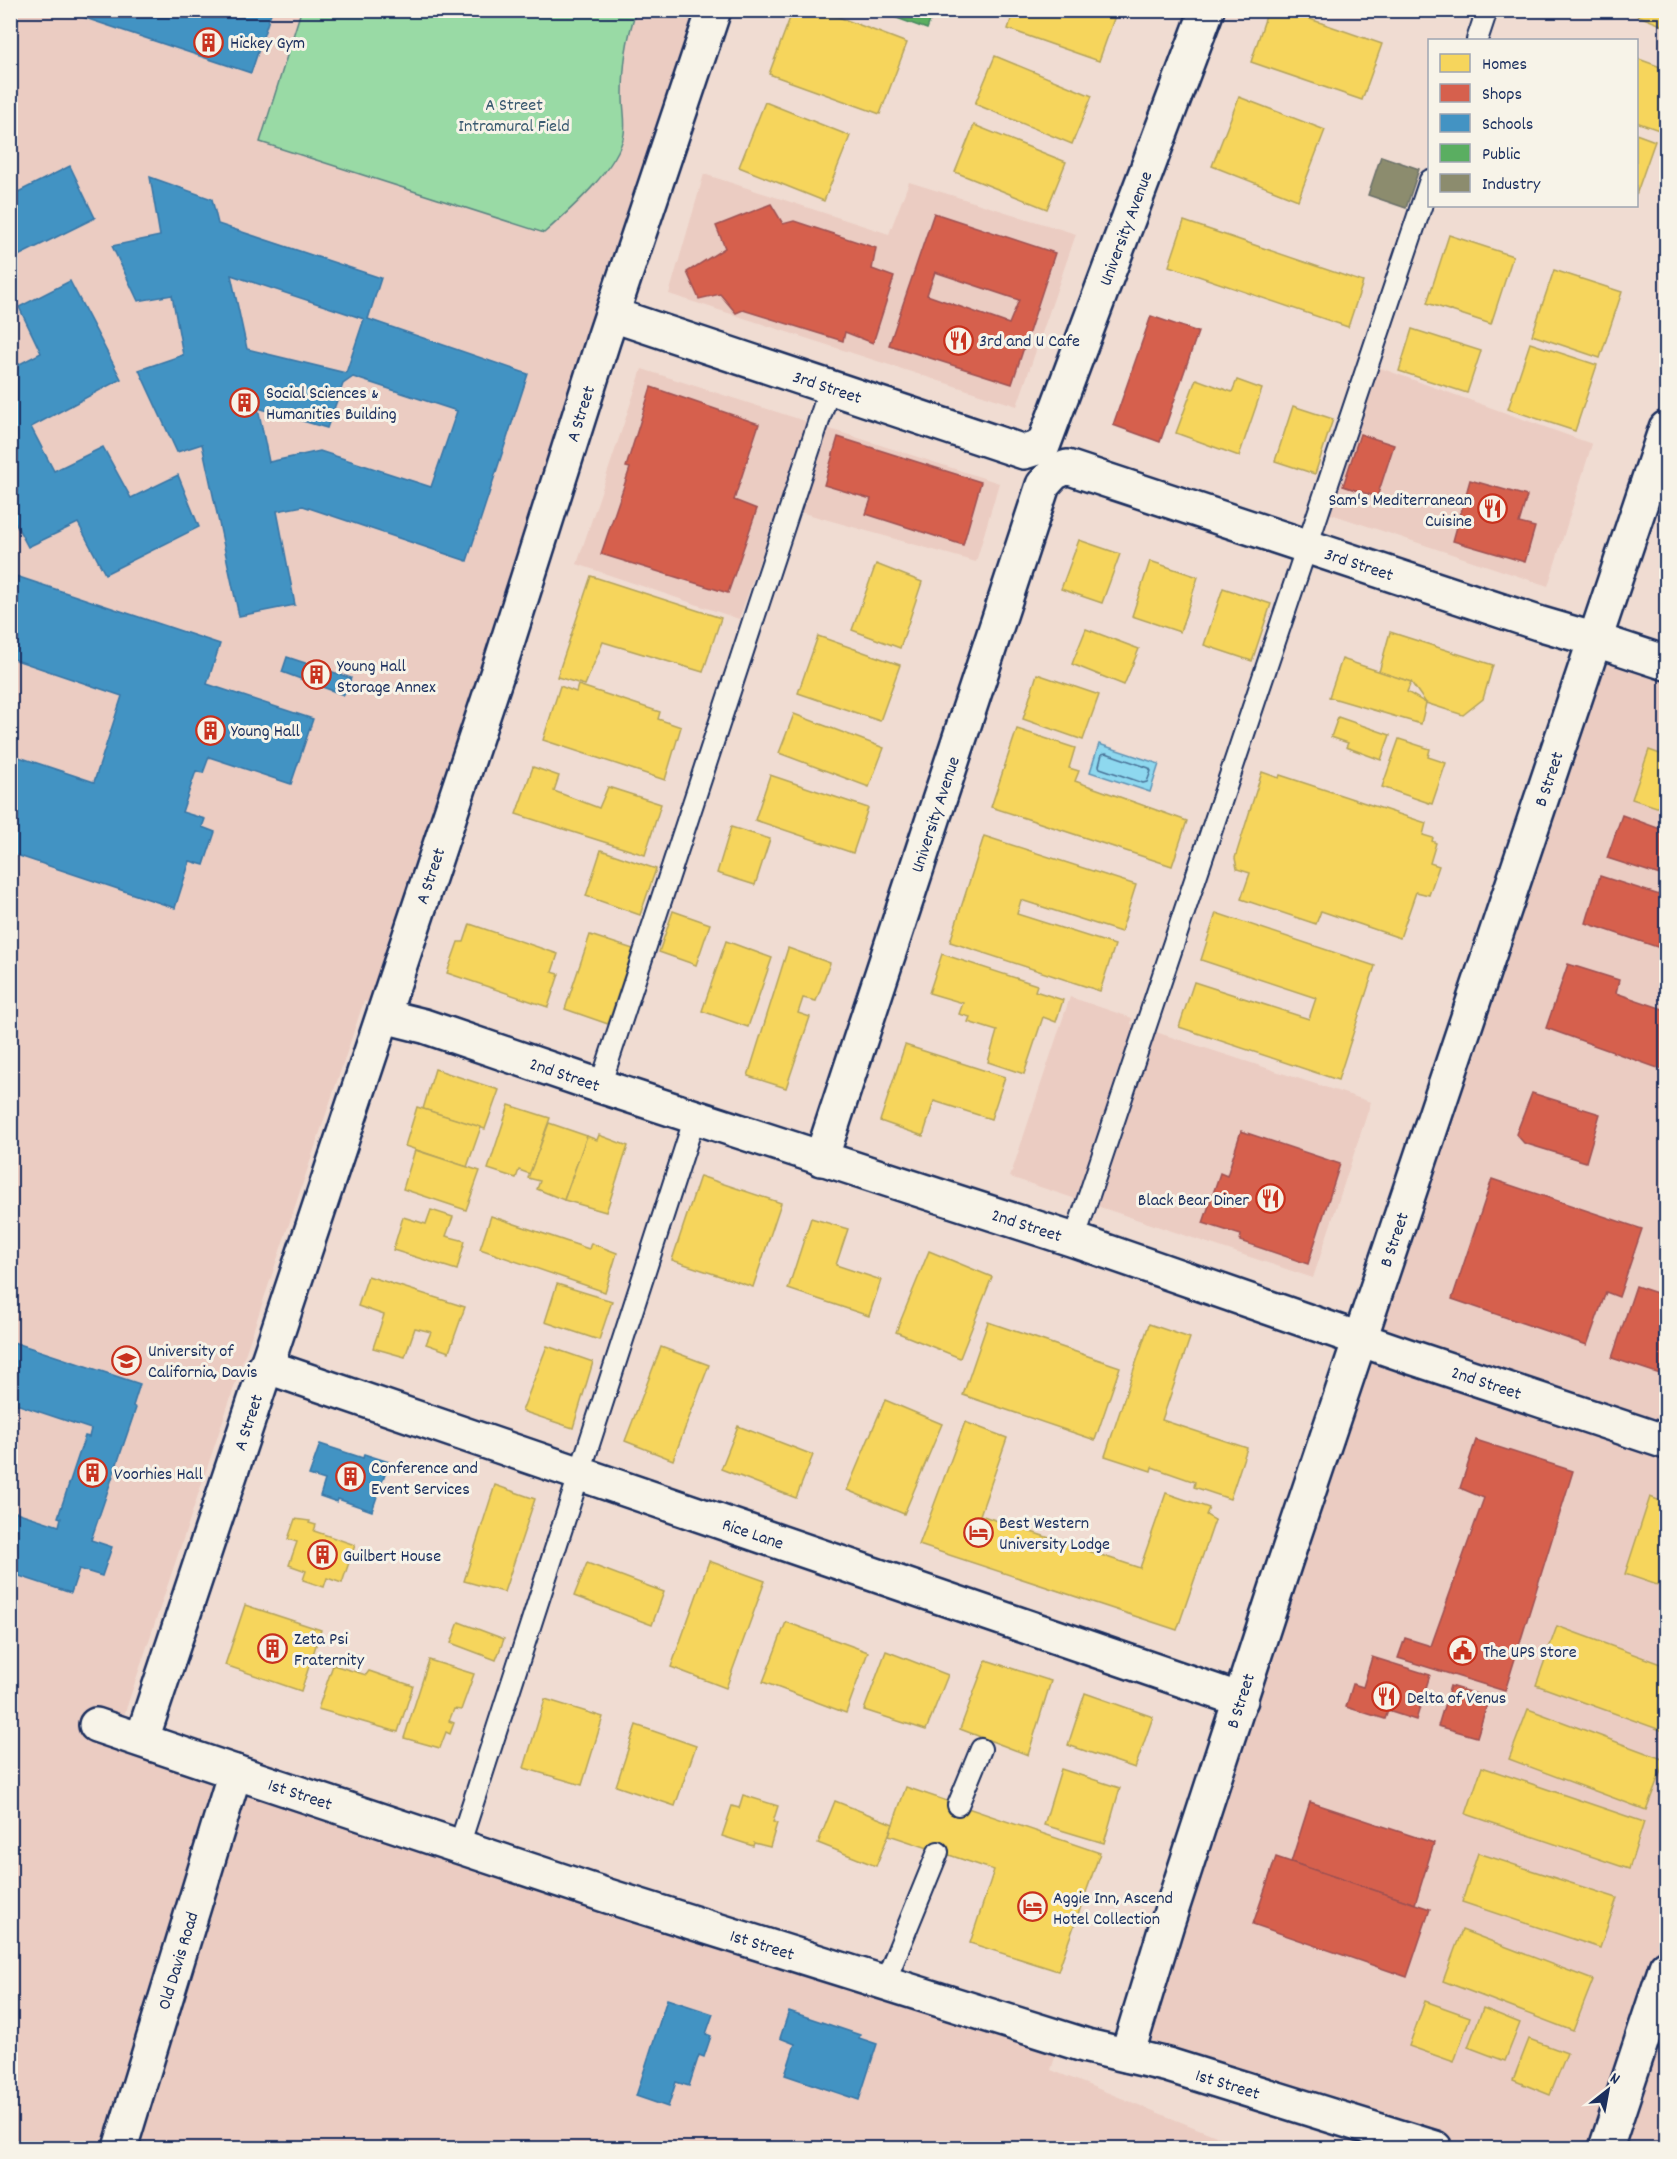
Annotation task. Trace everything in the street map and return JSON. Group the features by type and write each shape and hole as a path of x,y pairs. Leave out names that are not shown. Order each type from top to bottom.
{"street":[{"name":"A Street","path":"142,1739 384,1016 502,659 603,341 714,10"},
{"name":"University Avenue","path":"821,1159 1043,485 1049,459 1207,10"},
{"name":"3rd Street","path":"613,315 1307,547 1666,663"},
{"name":"B Street","path":"1127,2055 1167,1923 1284,1565 1666,428"},
{"name":"2nd Street","path":"384,1016 423,1026 821,1159 1074,1240 1361,1340 1666,1442"},
{"name":"Rice Lane","path":"265,1366 1241,1700"},
{"name":"1st Street","path":"96,1725 608,1896 1087,2046 1179,2068 1435,2148"},
{"name":"Old Davis Road","path":"120,2148 236,1772"},
{"path":"1606,2148 1666,1967"}],"lane":[{"path":"1477,39 1487,10"},
{"path":"1074,1240 1428,186"},
{"path":"600,1086 830,387"},
{"path":"459,1846 695,1117"},
{"path":"958,1804 981,1749"},
{"path":"885,1982 938,1852"}],"shaded area":[{"name":"University of California, Davis","path":"11,11 706,11 378,1006 364,1001 124,1715 1064,2029 1051,2070 1246,2148 11,2148"},
{"path":"704,174 889,234 909,182 1076,234 1017,406 669,294"},
{"path":"1358,360 1592,444 1548,586 1310,507"},
{"path":"642,369 999,483 976,562 779,506 739,619 577,564"},
{"path":"1596,640 1666,664 1666,2148 1422,2148 1127,2055"},
{"path":"1070,997 1132,1018 1131,1024 1371,1102 1313,1278 1010,1177"}],"green space":[{"name":"A Street Intramural Field","path":"301,11 636,11 624,64 625,129 620,147 592,188 544,233 260,142"}],"water":[{"path":"1099,744 1159,764 1150,792 1090,772"}],"building: Homes":[{"path":"793,10 820,10 907,43 880,114 769,74"},
{"path":"1014,10 1107,10 1116,13 1099,61 1008,29"},
{"path":"1268,10 1284,10 1382,44 1362,100 1251,62"},
{"path":"1624,10 1666,10 1666,27"},
{"path":"995,56 1092,96 1072,144 975,104"},
{"path":"1638,59 1666,69 1666,116 1662,131 1638,123"},
{"path":"1239,97 1325,130 1298,200 1212,166"},
{"path":"765,102 850,136 824,201 739,167"},
{"path":"974,125 1066,162 1047,209 955,172"},
{"path":"1638,135 1655,141 1638,189"},
{"path":"1184,221 1363,282 1348,327 1169,266"},
{"path":"1449,235 1513,256 1491,324 1427,303"},
{"path":"1554,270 1622,292 1600,358 1532,335"},
{"path":"1412,329 1481,351 1467,393 1399,371"},
{"path":"1530,343 1597,365 1575,431 1508,409"},
{"path":"1196,379 1232,392 1237,380 1262,389 1239,456 1176,433"},
{"path":"1293,406 1333,419 1315,474 1275,461"},
{"path":"1079,540 1120,554 1102,603 1061,589"},
{"path":"1150,561 1198,577 1180,632 1132,616"},
{"path":"876,564 922,582 900,648 852,630"},
{"path":"591,576 721,618 703,672 603,642 585,685 557,677"},
{"path":"1223,588 1271,604 1252,661 1204,645"},
{"path":"1086,629 1139,649 1124,685 1072,664"},
{"path":"1390,632 1493,665 1483,699 1463,715 1426,703 1411,682 1379,672"},
{"path":"818,636 900,665 880,721 798,693"},
{"path":"1342,659 1411,682 1407,692 1426,703 1421,724 1329,697"},
{"path":"1037,674 1099,695 1083,740 1023,719"},
{"path":"578,685 660,712 658,719 681,727 665,780 543,740 560,686 576,692"},
{"path":"794,714 884,748 869,787 779,753"},
{"path":"1338,717 1390,735 1381,760 1346,747 1348,743 1331,737"},
{"path":"1017,729 1075,748 1069,768 1079,771 1075,781 1187,821 1172,866 991,807"},
{"path":"1399,739 1430,749 1428,757 1446,763 1432,804 1382,787"},
{"path":"1649,750 1666,756 1666,810 1632,799"},
{"path":"533,767 559,776 554,791 599,808 608,787 661,804 645,855 516,814"},
{"path":"1262,772 1279,778 1280,775 1426,823 1423,835 1433,838 1432,841 1436,843 1430,863 1439,866 1429,895 1416,892 1400,938 1321,911 1316,924 1241,899 1250,873 1237,869 1235,858"},
{"path":"770,775 868,808 853,853 755,820"},
{"path":"731,827 770,839 755,885 717,873"},
{"path":"984,836 1136,885 1121,932 1021,900 1017,914 1115,945 1100,991 950,942"},
{"path":"601,850 656,869 640,915 586,896"},
{"path":"673,911 710,924 696,965 659,952"},
{"path":"1216,913 1375,966 1338,1080 1179,1027 1194,982 1309,1019 1316,998 1201,960"},
{"path":"470,924 558,954 552,972 559,974 548,1007 447,973 458,942 464,942"},
{"path":"590,935 633,949 608,1024 565,1009"},
{"path":"726,941 772,958 748,1027 702,1011"},
{"path":"788,948 830,963 816,1001 803,998 798,1013 810,1017 786,1088 748,1076"},
{"path":"942,954 1037,985 1035,991 1063,1000 1056,1022 1043,1017 1024,1074 988,1062 997,1031 968,1022 970,1017 959,1014 963,1003 929,993"},
{"path":"905,1045 1005,1077 991,1119 934,1101 923,1136 880,1121"},
{"path":"435,1069 499,1090 485,1129 423,1109"},
{"path":"509,1105 550,1118 530,1174 519,1170 516,1178 488,1169"},
{"path":"417,1107 481,1127 467,1167 405,1146"},
{"path":"549,1123 587,1136 564,1200 537,1189 540,1181 528,1178"},
{"path":"599,1135 628,1146 606,1212 564,1200 587,1136 597,1140"},
{"path":"415,1150 480,1171 466,1210 403,1189"},
{"path":"700,1176 781,1203 753,1287 672,1260"},
{"path":"431,1210 453,1217 446,1236 465,1241 457,1270 393,1250 403,1217 426,1224"},
{"path":"491,1216 589,1249 591,1243 617,1253 605,1292 480,1249"},
{"path":"811,1218 848,1229 836,1265 881,1280 869,1316 788,1289"},
{"path":"929,1251 992,1277 960,1358 896,1332"},
{"path":"368,1276 465,1307 449,1352 426,1344 431,1332 415,1328 405,1357 373,1348 384,1315 358,1306"},
{"path":"557,1284 612,1301 599,1340 545,1322"},
{"path":"988,1322 1120,1367 1095,1440 963,1395"},
{"path":"1149,1324 1190,1338 1162,1420 1247,1448 1230,1499 1194,1487 1195,1482 1152,1467 1151,1471 1105,1456"},
{"path":"547,1346 593,1362 573,1428 522,1411"},
{"path":"661,1347 709,1365 673,1460 625,1441"},
{"path":"885,1400 942,1424 904,1514 847,1490"},
{"name":"Best Western University Lodge","path":"965,1422 1007,1438 980,1515 1140,1568 1166,1493 1209,1508 1206,1515 1215,1520 1177,1630 919,1545"},
{"path":"738,1426 813,1455 796,1498 721,1469"},
{"path":"495,1485 535,1499 504,1592 464,1581"},
{"path":"1650,1497 1666,1503 1666,1588 1625,1574"},
{"name":"Guilbert House","path":"295,1519 310,1521 309,1523 316,1525 314,1531 355,1545 342,1583 327,1578 324,1587 303,1580 306,1571 289,1565 297,1542 288,1539"},
{"path":"709,1561 765,1581 726,1688 671,1667"},
{"path":"587,1563 664,1592 652,1625 574,1596"},
{"name":"Zeta Psi Fraternity","path":"245,1605 321,1630 301,1691 225,1665"},
{"path":"459,1622 504,1639 496,1660 451,1643"},
{"path":"786,1622 868,1652 846,1713 763,1682"},
{"path":"1557,1626 1666,1666 1666,1732 1536,1685"},
{"path":"886,1651 948,1675 926,1730 864,1710"},
{"path":"429,1660 474,1674 461,1710 454,1709 449,1721 454,1723 450,1734 446,1732 440,1748 404,1738"},
{"path":"986,1660 1051,1681 1028,1755 960,1729"},
{"path":"333,1665 366,1675 369,1671 413,1686 398,1732 318,1709"},
{"path":"1085,1693 1153,1717 1135,1768 1068,1745"},
{"path":"545,1699 603,1717 582,1785 524,1768"},
{"path":"1528,1709 1665,1760 1646,1810 1509,1759"},
{"path":"636,1725 696,1746 675,1806 616,1786"},
{"path":"1482,1767 1644,1822 1629,1869 1466,1814"},
{"path":"1061,1769 1120,1788 1104,1843 1044,1825"},
{"name":"Aggie Inn, Ascend Hotel Collection","path":"906,1787 1100,1853 1058,1971 970,1943 994,1870 889,1835"},
{"path":"743,1795 778,1806 773,1822 777,1823 770,1847 754,1843 753,1846 722,1836 732,1806 739,1808"},
{"path":"835,1801 893,1824 876,1866 818,1843"},
{"path":"1478,1853 1617,1898 1600,1948 1462,1902"},
{"path":"1462,1930 1593,1980 1573,2031 1443,1981"},
{"path":"1425,2001 1470,2017 1454,2062 1409,2046"},
{"path":"1483,2008 1520,2023 1505,2061 1468,2047"},
{"path":"1529,2039 1567,2053 1550,2095 1513,2080"}],"building: Shops":[{"path":"771,204 783,224 794,221 876,248 872,269 894,277 873,343 845,332 843,341 743,310 736,313 720,294 699,299 687,272 725,248 716,226"},
{"path":"934,213 1055,253 1012,384 889,345","holes":["935,272 1019,300 1009,324 927,295"]},
{"path":"1151,316 1198,332 1160,442 1113,425"},
{"path":"651,387 759,424 734,500 757,509 728,593 601,554 630,468 626,467"},
{"path":"1360,434 1394,445 1377,497 1343,486"},
{"path":"838,437 981,482 963,545 866,514 871,499 824,485"},
{"name":"Sam's Mediterranean Cuisine","path":"1470,480 1527,496 1519,523 1535,527 1525,562 1453,541"},
{"path":"1622,815 1666,831 1666,877 1607,858"},
{"path":"1600,876 1666,897 1666,950 1586,923"},
{"path":"1568,964 1619,980 1616,993 1666,1010 1666,1071 1546,1028"},
{"path":"1532,1093 1600,1114 1586,1162 1524,1143 1516,1134"},
{"name":"Black Bear Diner","path":"1241,1131 1340,1164 1308,1264 1240,1241 1241,1235 1203,1223 1220,1173 1227,1176"},
{"path":"1492,1179 1642,1229 1619,1297 1606,1292 1587,1345 1452,1299"},
{"path":"1636,1286 1666,1296 1666,1376 1612,1358"},
{"path":"1476,1440 1573,1471 1505,1691 1398,1658 1405,1638 1431,1646 1484,1498 1460,1488"},
{"name":"Delta of Venus","path":"1372,1657 1430,1675 1416,1720 1388,1711 1385,1719 1346,1707 1353,1684 1363,1687"},
{"path":"1450,1686 1489,1698 1477,1737 1438,1726"},
{"path":"1310,1802 1434,1843 1415,1904 1291,1862"},
{"path":"1276,1857 1430,1909 1407,1977 1253,1924"}],"building: Schools":[{"name":"Hickey Gym","path":"61,10 272,10 251,73"},
{"path":"70,166 95,218 10,260 10,196"},
{"name":"Social Sciences & Humanities Building","path":"150,177 212,199 218,224 381,278 368,319 528,374 467,561 303,506 277,511 295,605 239,616 202,444 177,452 139,370 183,355 172,295 138,301 112,246 160,236","holes":["231,275 364,319 346,373 247,349","353,377 457,411 431,487 320,451 269,462 258,408 327,428 343,384"]},
{"path":"70,281 121,379 31,427 54,471 103,447 131,498 178,475 199,527 105,574 78,523 28,547 10,513 10,369 41,353 19,307"},
{"name":"Young Hall","path":"10,574 220,644 207,684 313,719 291,784 209,757 203,773 196,771 182,812 205,819 202,827 215,832 204,865 190,861 175,908 10,853 10,754 94,782 122,696 10,658"},
{"name":"Young Hall Storage Annex","path":"287,657 351,678 344,695 282,672"},
{"name":"Voorhies Hall","path":"10,1341 140,1384 133,1406 136,1408 91,1540 112,1547 102,1576 79,1569 71,1593 10,1573 10,1510 59,1526 61,1518 58,1517 85,1436 89,1437 91,1429 10,1402"},
{"name":"Conference and Event Services","path":"320,1444 363,1458 364,1454 389,1462 372,1511 338,1499 337,1502 320,1496 325,1480 309,1475"},
{"path":"667,1999 713,2014 706,2034 711,2036 704,2057 699,2055 689,2086 676,2082 668,2107 636,2096"},
{"path":"789,2011 860,2035 859,2038 877,2044 859,2100 785,2075 795,2044 780,2038"}],"building: Public":[{"path":"875,10 934,10 927,29"}],"building: Industry":[{"path":"1381,156 1419,169 1406,208 1368,195"}],"place":[{"name":"Hickey Gym","path":"209,42"},
{"name":"3rd and U Cafe","path":"958,340"},
{"name":"Social Sciences & Humanities Building","path":"245,402"},
{"name":"Sam's Mediterranean Cuisine","path":"1493,509"},
{"name":"Young Hall Storage Annex","path":"316,675"},
{"name":"Young Hall","path":"210,730"},
{"name":"Black Bear Diner","path":"1270,1199"},
{"name":"University of California, Davis","path":"127,1360"},
{"name":"Voorhies Hall","path":"93,1473"},
{"name":"Conference and Event Services","path":"350,1477"},
{"name":"Best Western University Lodge","path":"978,1532"},
{"name":"Guilbert House","path":"322,1555"},
{"name":"Zeta Psi Fraternity","path":"273,1648"},
{"name":"The UPS Store","path":"1462,1651"},
{"name":"Delta of Venus","path":"1386,1697"},
{"name":"Aggie Inn, Ascend Hotel Collection","path":"1032,1907"}]}
